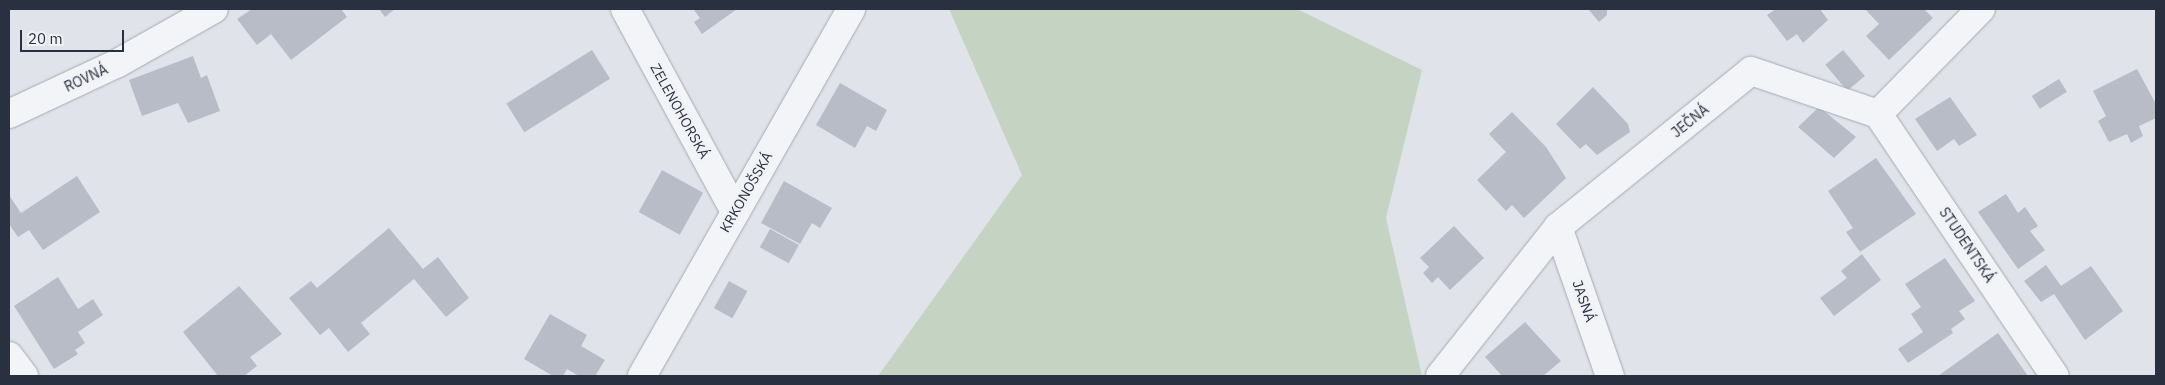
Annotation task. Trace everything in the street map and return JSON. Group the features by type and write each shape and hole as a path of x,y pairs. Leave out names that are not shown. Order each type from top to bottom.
{"street":[{"name":"ROVNÁ","path":"9,114 118,63 214,9"},
{"name":"ZELENOHORSKÁ","path":"625,9 735,212"},
{"name":"KRKONOŠSKÁ","path":"642,376 851,9"},
{"path":"1878,114 1981,9"},
{"name":"JEČNÁ","path":"1440,376 1558,226 1751,72 1878,114"},
{"name":"STUDENTSKÁ","path":"1878,114 2055,376"},
{"name":"JASNÁ","path":"1558,226 1610,376"},
{"path":"9,356 24,376"}],"green space":[{"path":"949,9 1297,9 1422,70 1386,218 1422,376 878,376 1022,175"}],"building":[{"path":"252,9 341,9 347,17 291,60 271,34 257,45 237,19"},
{"path":"379,9 395,9 385,17"},
{"path":"693,9 737,9 702,34 694,22 700,18"},
{"path":"1588,9 1607,9 1607,15 1599,22"},
{"path":"1776,9 1820,9 1828,20 1803,43 1797,34 1787,41 1767,15"},
{"path":"1865,9 1924,9 1933,18 1889,60 1866,36 1879,24"},
{"path":"592,50 610,79 524,132 506,104"},
{"path":"1843,50 1865,76 1847,91 1825,65"},
{"path":"193,56 201,78 207,75 220,111 188,123 178,103 142,116 129,80"},
{"path":"2137,69 2156,104 2156,118 2139,126 2143,136 2131,143 2127,134 2109,142 2098,121 2106,116 2093,91"},
{"path":"2059,79 2067,92 2040,109 2032,96"},
{"path":"840,83 887,110 876,131 867,126 855,148 816,125"},
{"path":"1593,87 1628,124 1630,132 1597,155 1586,144 1580,149 1556,124"},
{"path":"1950,97 1977,135 1959,146 1954,139 1937,151 1915,119"},
{"path":"1819,107 1856,137 1834,158 1798,127"},
{"path":"1512,112 1546,147 1566,178 1524,218 1512,205 1506,211 1477,180 1506,152 1489,134"},
{"path":"1876,158 1916,214 1860,252 1846,232 1853,228 1828,191"},
{"path":"662,170 703,193 680,235 639,212"},
{"path":"77,176 100,212 43,250 29,230 18,237 9,224 9,195 21,213"},
{"path":"784,181 832,208 820,228 812,223 800,244 761,223"},
{"path":"2006,194 2018,213 2025,207 2038,226 2030,231 2045,250 2018,269 1978,212"},
{"path":"1454,226 1484,258 1450,290 1438,277 1432,283 1423,273 1429,267 1420,258"},
{"path":"389,228 423,269 438,257 469,298 446,317 414,279 361,323 370,334 348,352 329,328 320,335 289,298 311,281 317,288"},
{"path":"770,229 799,245 789,263 760,247"},
{"path":"1862,254 1881,280 1834,316 1820,298 1847,278 1841,271"},
{"path":"1945,258 1975,301 1959,311 1965,319 1951,329 1953,333 1908,363 1898,349 1923,332 1911,314 1921,307 1905,284"},
{"path":"2046,265 2061,286 2091,266 2123,311 2085,340 2054,294 2041,302 2024,281"},
{"path":"58,277 78,309 93,299 103,315 78,332 85,343 75,350 78,354 54,369 14,306"},
{"path":"729,281 747,291 732,318 714,308"},
{"path":"239,286 282,334 250,357 257,366 244,376 218,376 183,332"},
{"path":"550,314 587,335 581,346 605,360 595,376 579,376 567,369 563,376 553,376 524,359"},
{"path":"1525,322 1561,361 1543,376 1502,376 1485,357"},
{"path":"1998,333 2028,376 1938,376"}]}
